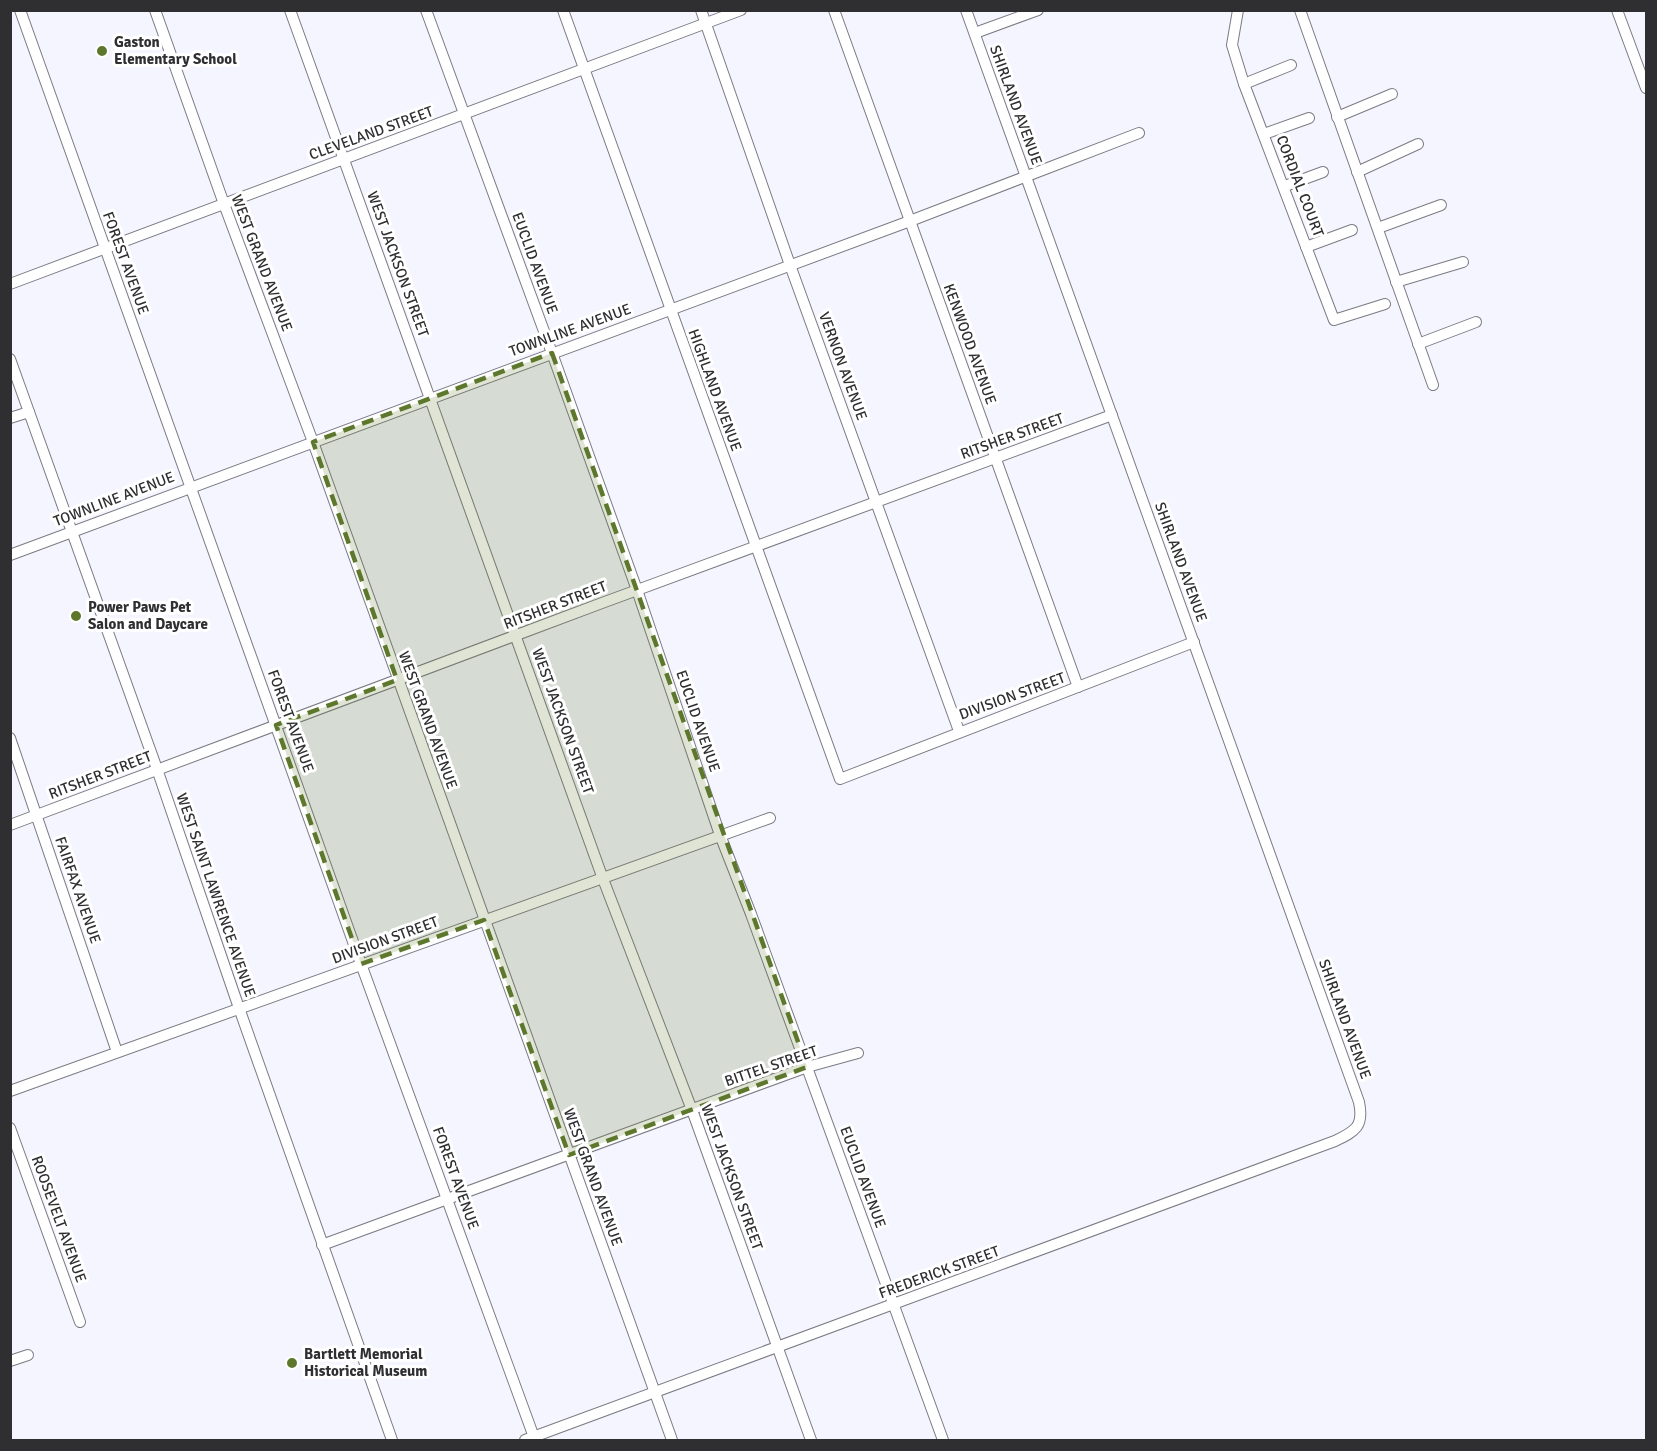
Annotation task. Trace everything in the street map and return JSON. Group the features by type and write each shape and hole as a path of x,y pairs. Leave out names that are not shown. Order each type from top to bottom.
{"street":[{"name":"FOREST AVENUE","path":"20,10 361,964 448,1200 531,1439"},
{"name":"WEST GRAND AVENUE","path":"155,10 672,1440"},
{"name":"WEST JACKSON STREET","path":"290,10 603,879 692,1110 811,1440"},
{"name":"EUCLID AVENUE","path":"426,10 638,590 720,835 943,1440"},
{"name":"HIGHLAND AVENUE","path":"563,10 840,778"},
{"name":"VERNON AVENUE","path":"701,10 790,265 959,731"},
{"name":"CLEVELAND STREET","path":"10,284 741,10"},
{"name":"KENWOOD AVENUE","path":"834,10 1078,687"},
{"name":"SHIRLAND AVENUE","path":"966,10 1359,1102 1361,1118 1359,1124"},
{"path":"975,33 1038,10"},
{"name":"CORDIAL COURT","path":"1238,10 1232,45 1244,84 1285,186 1334,320 1385,304"},
{"path":"1300,10 1433,385"},
{"path":"1617,10 1647,88"},
{"path":"1244,84 1291,65"},
{"path":"1337,117 1392,94"},
{"path":"1264,134 1309,118"},
{"name":"TOWNLINE AVENUE","path":"10,555 1139,133"},
{"path":"1357,172 1418,144"},
{"path":"1285,186 1323,172"},
{"path":"1378,228 1441,205"},
{"path":"1306,247 1352,230"},
{"path":"1396,282 1463,262"},
{"path":"1418,344 1476,321"},
{"name":"WEST SAINT LAWRENCE AVENUE","path":"10,359 157,769 392,1440"},
{"path":"10,418 29,412"},
{"name":"RITSHER STREET","path":"10,825 276,724 1112,415"},
{"name":"DIVISION STREET","path":"840,778 1194,642"},
{"name":"FAIRFAX AVENUE","path":"10,738 117,1052"},
{"name":"DIVISION STREET","path":"10,1091 770,818"},
{"name":"BITTEL STREET","path":"322,1245 807,1067 858,1053"},
{"name":"FREDERICK STREET","path":"531,1439 1335,1141 1353,1131 1359,1124"},
{"name":"ROOSEVELT AVENUE","path":"10,1128 80,1322"},
{"path":"10,1361 28,1355"}],"highlighted area":[{"path":"552,353 807,1067 569,1155 484,920 361,964 276,725 397,680 313,442"}],"place":[{"name":"Gaston Elementary School","path":"102,51"},
{"name":"Power Paws Pet Salon and Daycare","path":"76,616"},
{"name":"Bartlett Memorial Historical Museum","path":"292,1363"}]}
